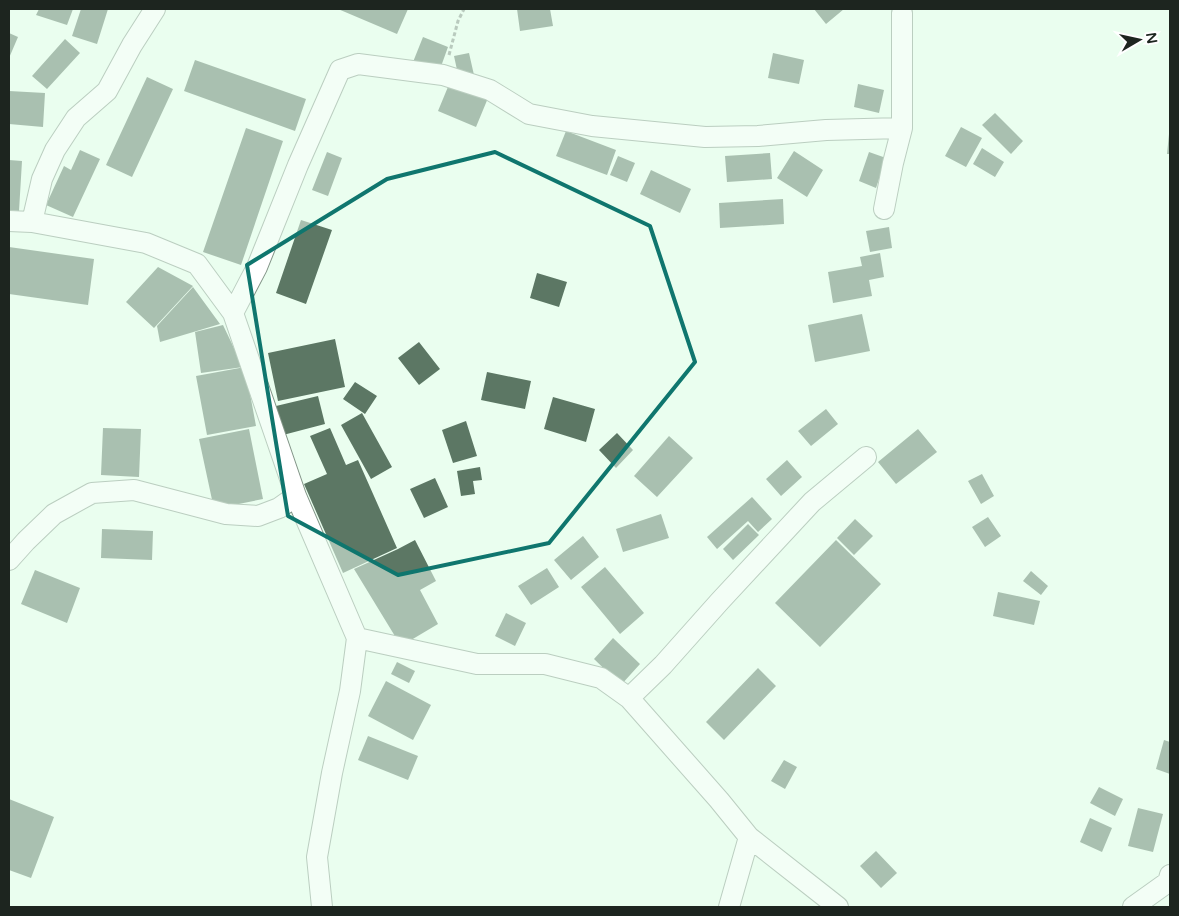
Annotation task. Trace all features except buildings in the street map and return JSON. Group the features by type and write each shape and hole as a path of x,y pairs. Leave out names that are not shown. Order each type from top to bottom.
{"street":[{"path":"32,222 42,179 55,150 76,118 107,91 132,45 155,9"},
{"path":"884,209 902,128 902,13"},
{"path":"233,313 257,267 298,165 340,70 358,64 443,75 490,90 529,114 592,126 706,138 826,130 902,128"},
{"path":"9,221 32,222 146,243 197,264 233,313 296,496 357,638 350,691 332,773 317,856 322,907"},
{"path":"629,698 663,665 812,502 866,457"},
{"path":"9,560 54,514 92,494 134,490 226,514 258,516 280,508 296,496"},
{"path":"357,638 477,664 545,664 601,678 629,698 750,837 838,907"},
{"path":"730,907 750,837"},
{"path":"1133,907 1170,880"}],"path":[{"path":"443,75 458,21 464,9"}],"highlighted area":[{"path":"495,152 650,226 695,362 549,543 398,575 288,516 247,265 387,179"}]}
